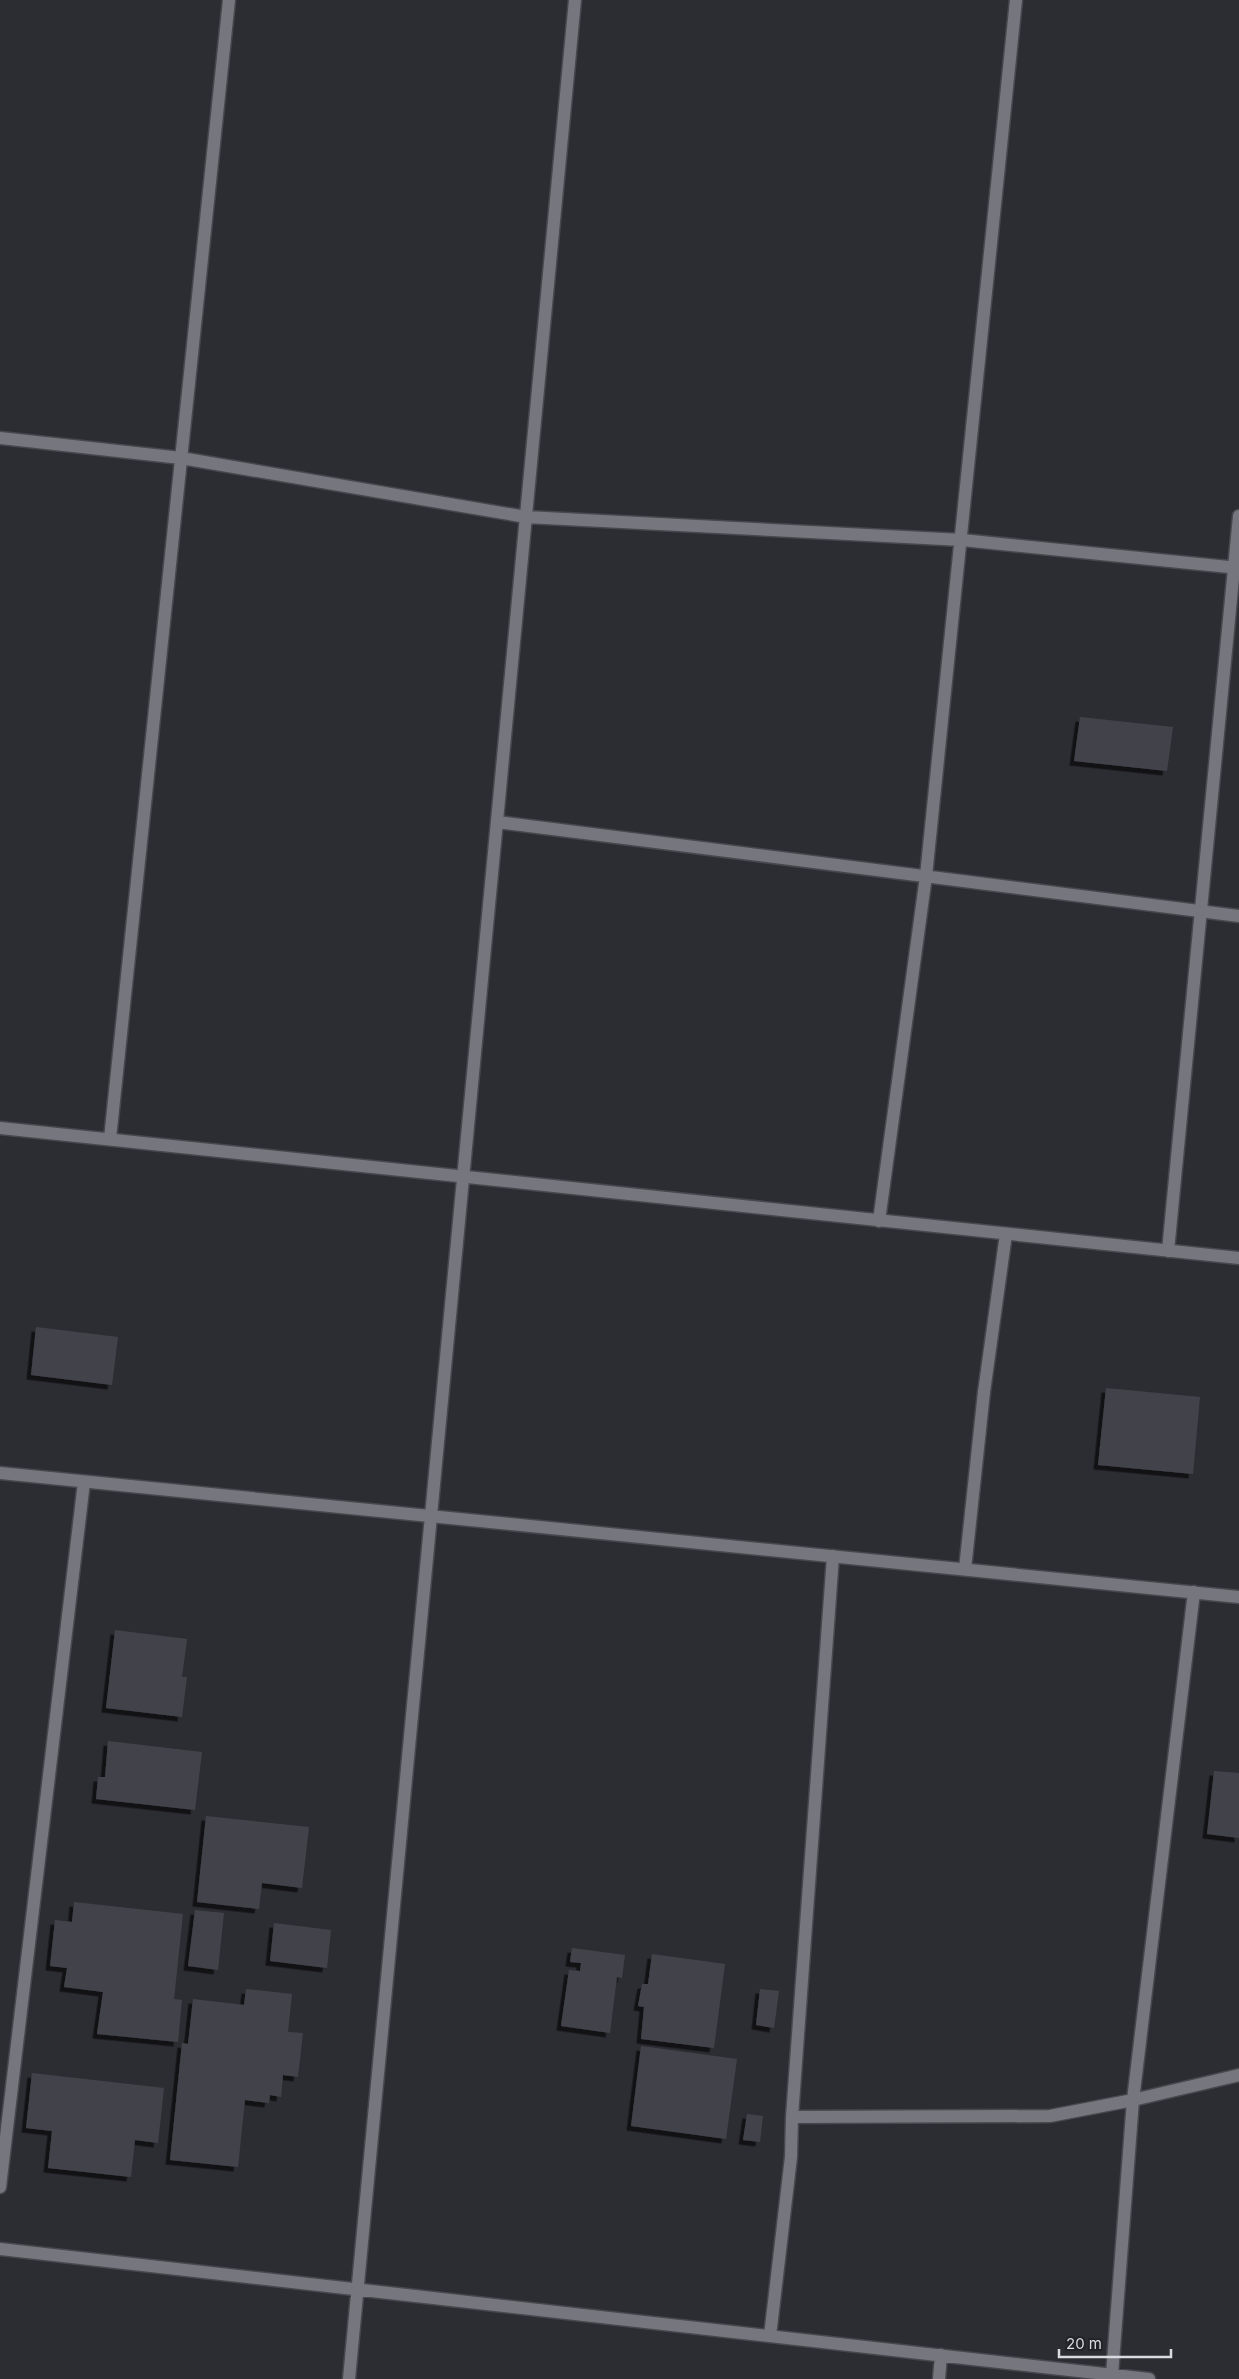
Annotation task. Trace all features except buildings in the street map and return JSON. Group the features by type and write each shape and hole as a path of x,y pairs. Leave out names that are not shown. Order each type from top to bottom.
{"street":[{"path":"110,1140 229,0"},
{"path":"349,2379 575,0"},
{"path":"879,1220 926,876 1016,0"},
{"path":"0,438 181,458 526,517 962,540 1236,567"},
{"path":"1168,1251 1236,567 1239,516"},
{"path":"497,822 1239,916"},
{"path":"0,1128 1239,1258"},
{"path":"965,1569 984,1392 1006,1234"},
{"path":"0,1474 1239,1597"},
{"path":"0,2188 84,1482"},
{"path":"770,2336 791,2157 792,2117 833,1556"},
{"path":"1112,2375 1134,2100 1194,1592"},
{"path":"792,2117 1050,2116 1134,2100 1239,2075"},
{"path":"0,2249 1149,2379"},
{"path":"939,2379 941,2355"}]}
